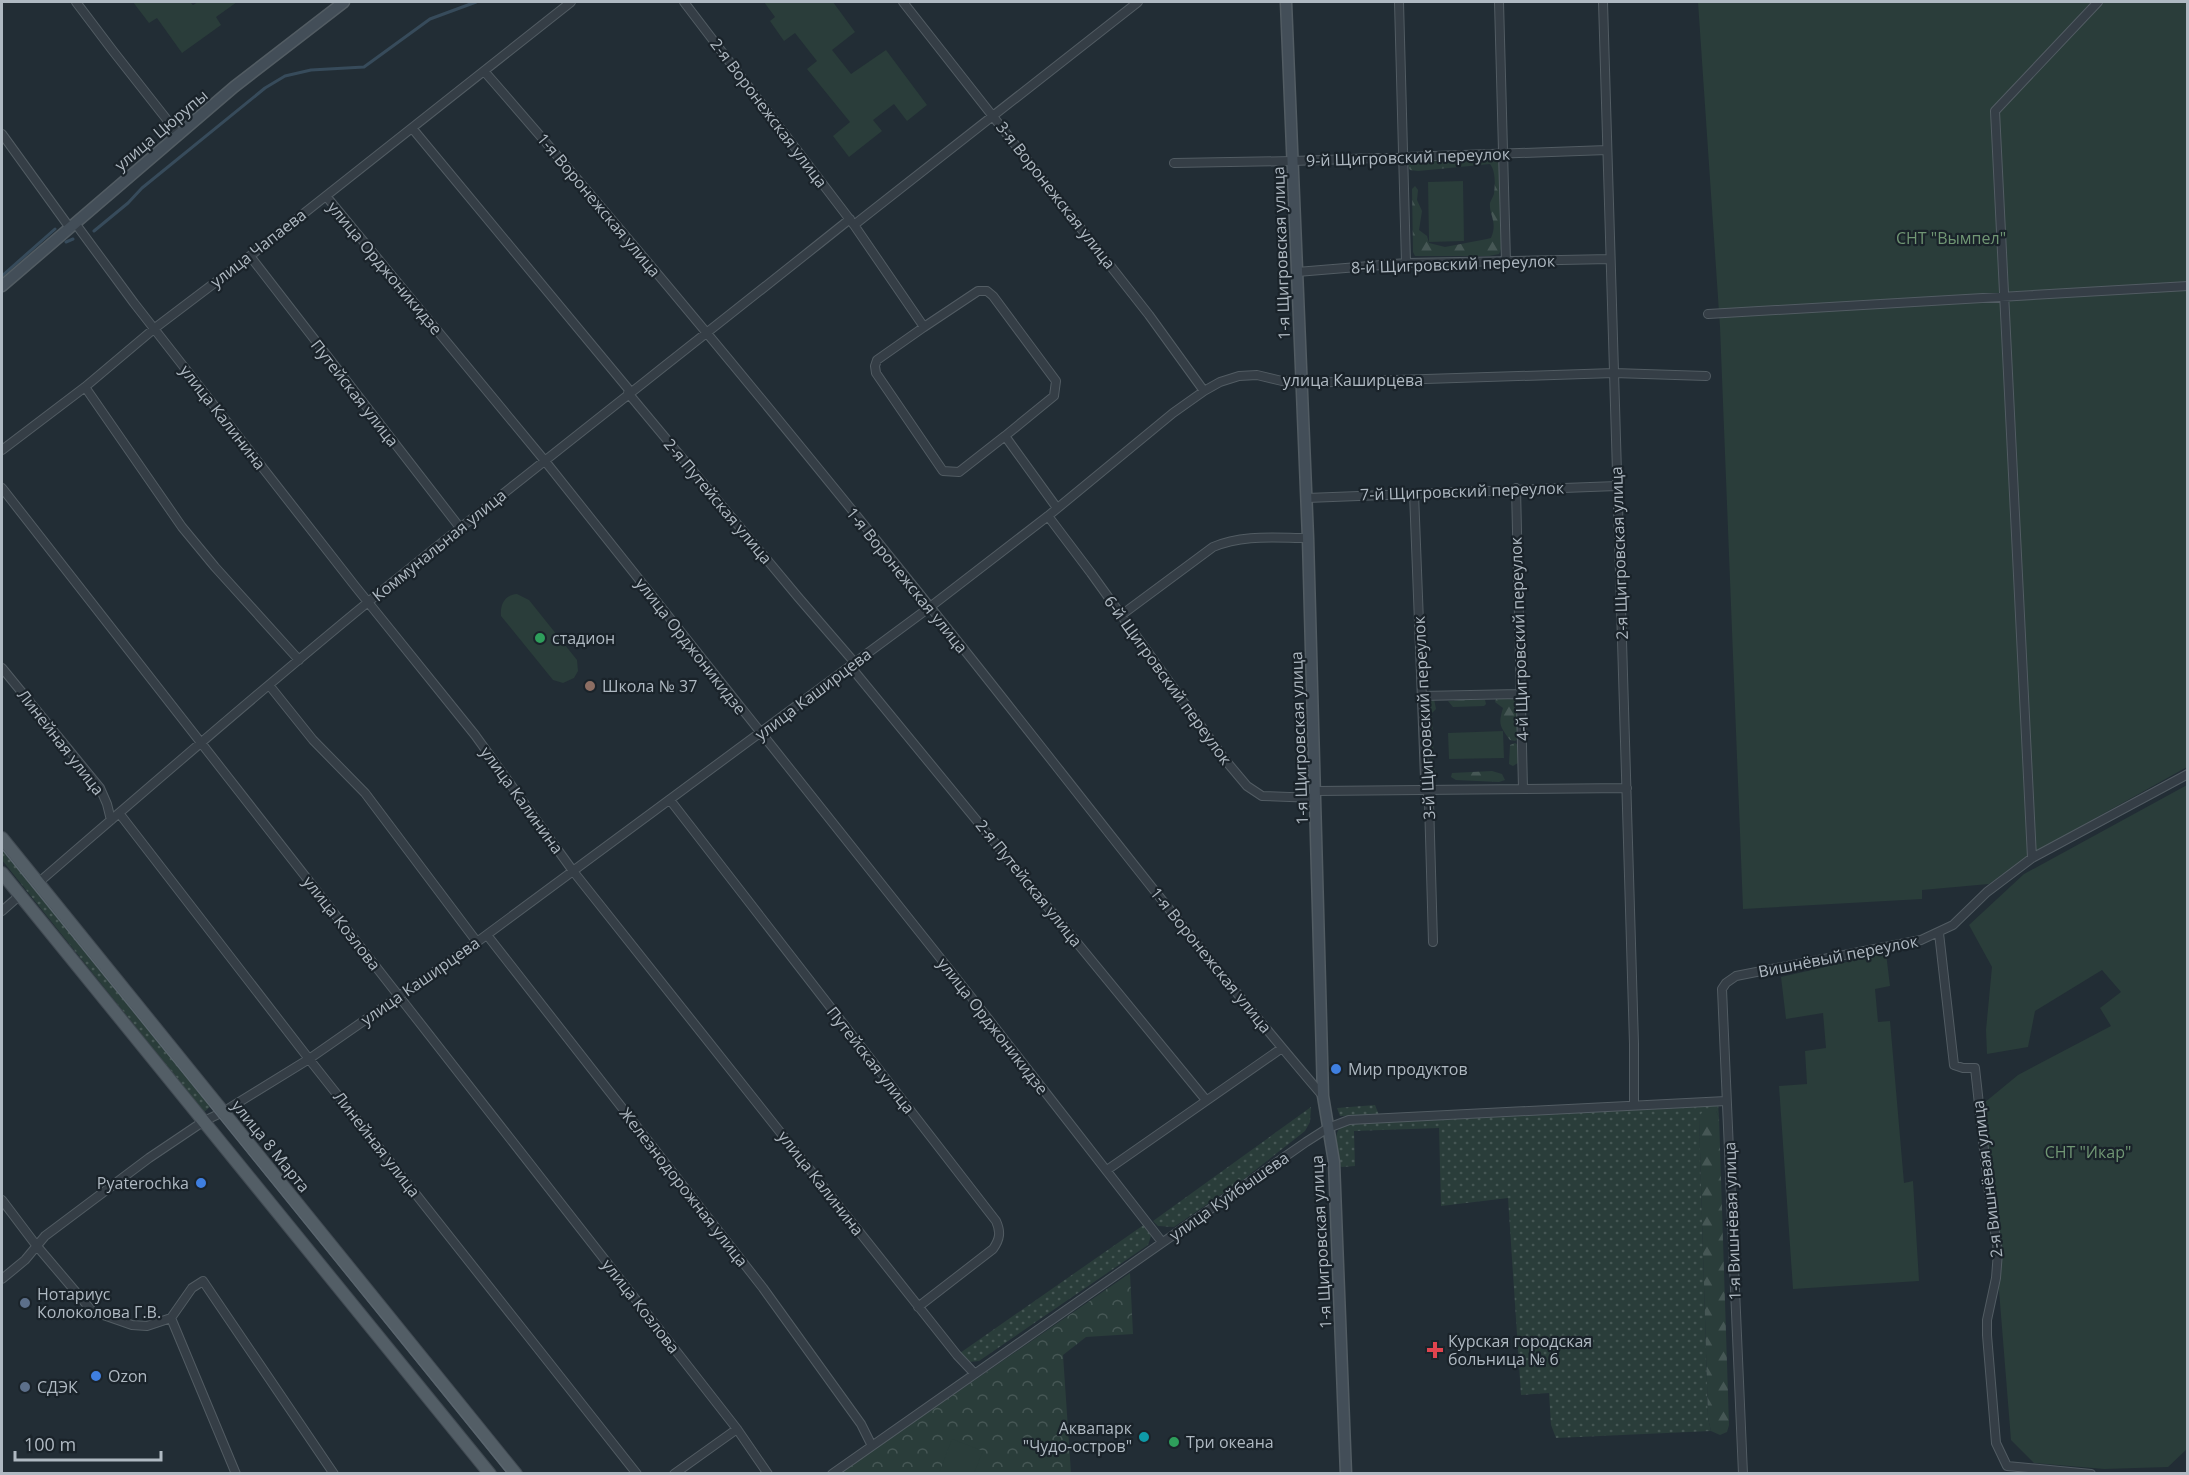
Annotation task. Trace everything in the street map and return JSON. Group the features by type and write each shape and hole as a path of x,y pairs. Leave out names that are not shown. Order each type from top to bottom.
{"main road":[{"name":"улица 8 Марта","path":"2,838 516,1473"},
{"path":"2,873 490,1473"}],"street":[{"path":"76,2 179,135"},
{"name":"улица Цюрупы","path":"2,284 234,87 344,2"},
{"name":"улица Чапаева","path":"2,450 86,387 154,328 250,256 571,2"},
{"name":"2-я Воронежская улица","path":"684,2 852,222 924,327"},
{"name":"3-я Воронежская улица","path":"903,2 1149,315 1204,391"},
{"name":"Коммунальная улица","path":"38,882 199,742 368,602 629,392 1138,2"},
{"name":"1-я Щигровская улица","path":"1286,2 1308,538 1323,1096 1334,1162 1346,1473"},
{"path":"1399,2 1406,263"},
{"path":"1499,2 1506,262"},
{"name":"2-я Щигровская улица","path":"1603,2 1627,788 1634,1105"},
{"path":"2032,858 1995,111 2098,2"},
{"name":"1-я Воронежская улица","path":"484,71 598,201 930,607 1282,1048 1323,1096"},
{"name":"2-я Путейская улица","path":"412,128 853,664 1206,1100"},
{"name":"улица Калинина","path":"2,134 368,602 475,735 573,871 918,1307 974,1373"},
{"name":"9-й Щигровский переулок","path":"1174,163 1606,150"},
{"name":"улица Орджоникидзе","path":"326,196 544,461 1162,1242"},
{"name":"Путейская улица","path":"250,256 461,529"},
{"name":"8-й Щигровский переулок","path":"1297,272 1406,263 1610,259"},
{"path":"1708,314 2187,286"},
{"path":"978,291 987,291 1056,381 1054,396 1005,436 959,472 943,471 876,373 874,366 877,360 978,291"},
{"name":"улица Каширцева","path":"2,1279 25,1260 45,1236 129,1172 204,1121 223,1112 309,1059 477,942 930,607 1048,516 1173,413 1220,382 1239,376 1257,375 1302,383 1614,374 1706,376"},
{"path":"86,387 182,527 299,660"},
{"path":"1005,436 1057,508"},
{"name":"7-й Щигровский переулок","path":"1306,498 1516,488 1617,486"},
{"name":"улица Козлова","path":"2,488 737,1429 768,1473"},
{"name":"4-й Щигровский переулок","path":"1516,488 1523,789"},
{"name":"3-й Щигровский переулок","path":"1414,493 1421,696 1429,801 1433,942"},
{"name":"6-й Щигровский переулок","path":"1048,516 1226,761 1247,786 1262,796 1427,789 1627,788"},
{"path":"1120,616 1213,547 1227,541 1241,538 1308,538"},
{"name":"Линейная улица","path":"2,668 100,788 111,820"},
{"path":"269,685 313,740 365,794 477,942"},
{"path":"1421,696 1520,694"},
{"name":"Вишнёвый переулок","path":"1736,976 1921,940 1939,933 1953,925 1987,892 2032,858 2187,774"},
{"name":"Путейская улица","path":"670,800 996,1221 1000,1232 999,1241 993,1249 918,1307"},
{"name":"Линейная улица","path":"119,813 309,1059 637,1473"},
{"path":"2,911 19,896"},
{"name":"2-я Вишнёвая улица","path":"1939,933 1954,1065 1958,1068 1975,1068 1986,1174 1997,1242 1996,1278 1987,1328 1996,1443 2007,1466 2091,1473"},
{"name":"Железнодорожная улица","path":"487,934 763,1288 861,1424 872,1446"},
{"name":"1-я Вишнёвая улица","path":"1736,976 1722,989 1743,1473"},
{"path":"1107,1170 1282,1048"},
{"name":"улица Куйбышева","path":"831,1473 1328,1128 1349,1120 1726,1101"},
{"path":"2,1200 36,1245 92,1311 132,1325 147,1326 171,1318 192,1288 205,1282 334,1473"},
{"path":"171,1318 236,1473"},
{"path":"674,1473 737,1429"}],"green space":[{"path":"133,2 190,2 193,5 198,2 237,2 216,17 221,25 182,53 157,18 149,23"},
{"path":"764,2 833,2 855,32 832,50 851,74 886,50 927,105 907,121 894,104 873,120 882,131 849,157 833,136 850,122 807,69 817,61 795,33 784,41 770,21 775,17"},
{"name":"СНТ \"Вымпел\"","path":"1698,2 2187,2 2187,767 2033,853 1989,884 1922,890 1922,899 1743,909 1720,327"},
{"path":"1496,157 1501,162 1503,210 1503,237 1499,254 1415,256 1413,252 1412,189 1415,186 1418,190 1417,200 1422,211 1419,230 1427,236 1429,243 1445,247 1491,238 1494,227 1490,203 1494,194 1495,178 1490,164 1418,171 1410,170 1408,166 1410,161 1414,159"},
{"path":"1463,181 1464,241 1429,242 1428,182"},
{"name":"стадион","path":"517,594 529,600 577,660 578,671 574,678 563,683 553,680 501,616 504,601 509,596"},
{"path":"1515,695 1518,700 1519,738 1515,741 1510,740 1502,728 1500,722 1503,708 1495,702 1497,696"},
{"path":"1429,698 1434,699 1436,709 1432,713 1434,766 1437,777 1432,778 1426,702"},
{"path":"1485,700 1486,704 1484,706 1453,707 1448,701"},
{"path":"1503,731 1504,758 1449,759 1448,733"},
{"path":"1515,743 1520,746 1521,761 1513,766 1509,764 1510,745"},
{"path":"1492,771 1502,774 1505,780 1499,782 1456,780 1451,777 1452,773"},
{"name":"СНТ \"Икар\"","path":"2187,785 2188,1448 2168,1467 2104,1469 2034,1463 2011,1440 1984,1103 2018,1075 2111,1026 2100,1008 2121,992 2102,970 2035,1011 2028,1047 1987,1054 1986,1030 1992,967 1969,925 2024,874"},
{"path":"2,847 211,1106 204,1112 2,860"},
{"path":"1886,953 1890,986 1875,989 1878,1022 1890,1021 1904,1183 1913,1181 1919,1281 1793,1289 1779,1086 1807,1084 1805,1051 1826,1048 1823,1013 1786,1019 1781,977"},
{"path":"1718,1104 1719,1117 1716,1111 1699,1117 1708,1418 1711,1431 1556,1438 1551,1425 1549,1393 1521,1395 1508,1198 1441,1206 1439,1128 1354,1131 1355,1166 1339,1166 1336,1137 1340,1127 1345,1124"},
{"path":"1375,1105 1379,1115 1340,1116 1337,1108"},
{"path":"1311,1107 1310,1122 1305,1131 1244,1179 1174,1227 1158,1226 1153,1221"},
{"path":"1710,1109 1716,1111 1719,1117 1729,1425 1727,1432 1720,1435 1711,1431 1708,1418 1699,1117 1703,1111"},
{"path":"1145,1224 1151,1236 1148,1245 979,1361 969,1362 960,1353"},
{"path":"1130,1273 1133,1334 1086,1337 1063,1355 1071,1473 839,1474"},
{"path":"952,1439 983,1451 974,1473 939,1473"}],"waterway":[{"path":"94,231 128,203 142,188 265,88 285,76 311,70 364,67 430,19 476,2"},
{"path":"3,275 55,229"},
{"path":"66,242 73,239"}],"tram line":[{"path":"2,849 508,1474"}],"place":[{"name":"стадион","path":"540,638"},
{"name":"Школа № 37","path":"590,686"},
{"name":"Мир продуктов","path":"1336,1069"},
{"name":"Pyaterochka","path":"201,1183"},
{"name":"Нотариус Колоколова Г.В.","path":"25,1303"},
{"name":"Курская городская больница № 6","path":"1435,1350"},
{"name":"Ozon","path":"96,1376"},
{"name":"СДЭК","path":"25,1387"},
{"name":"Аквапарк \"Чудо-остров\"","path":"1144,1437"},
{"name":"Три океана","path":"1174,1442"}]}
